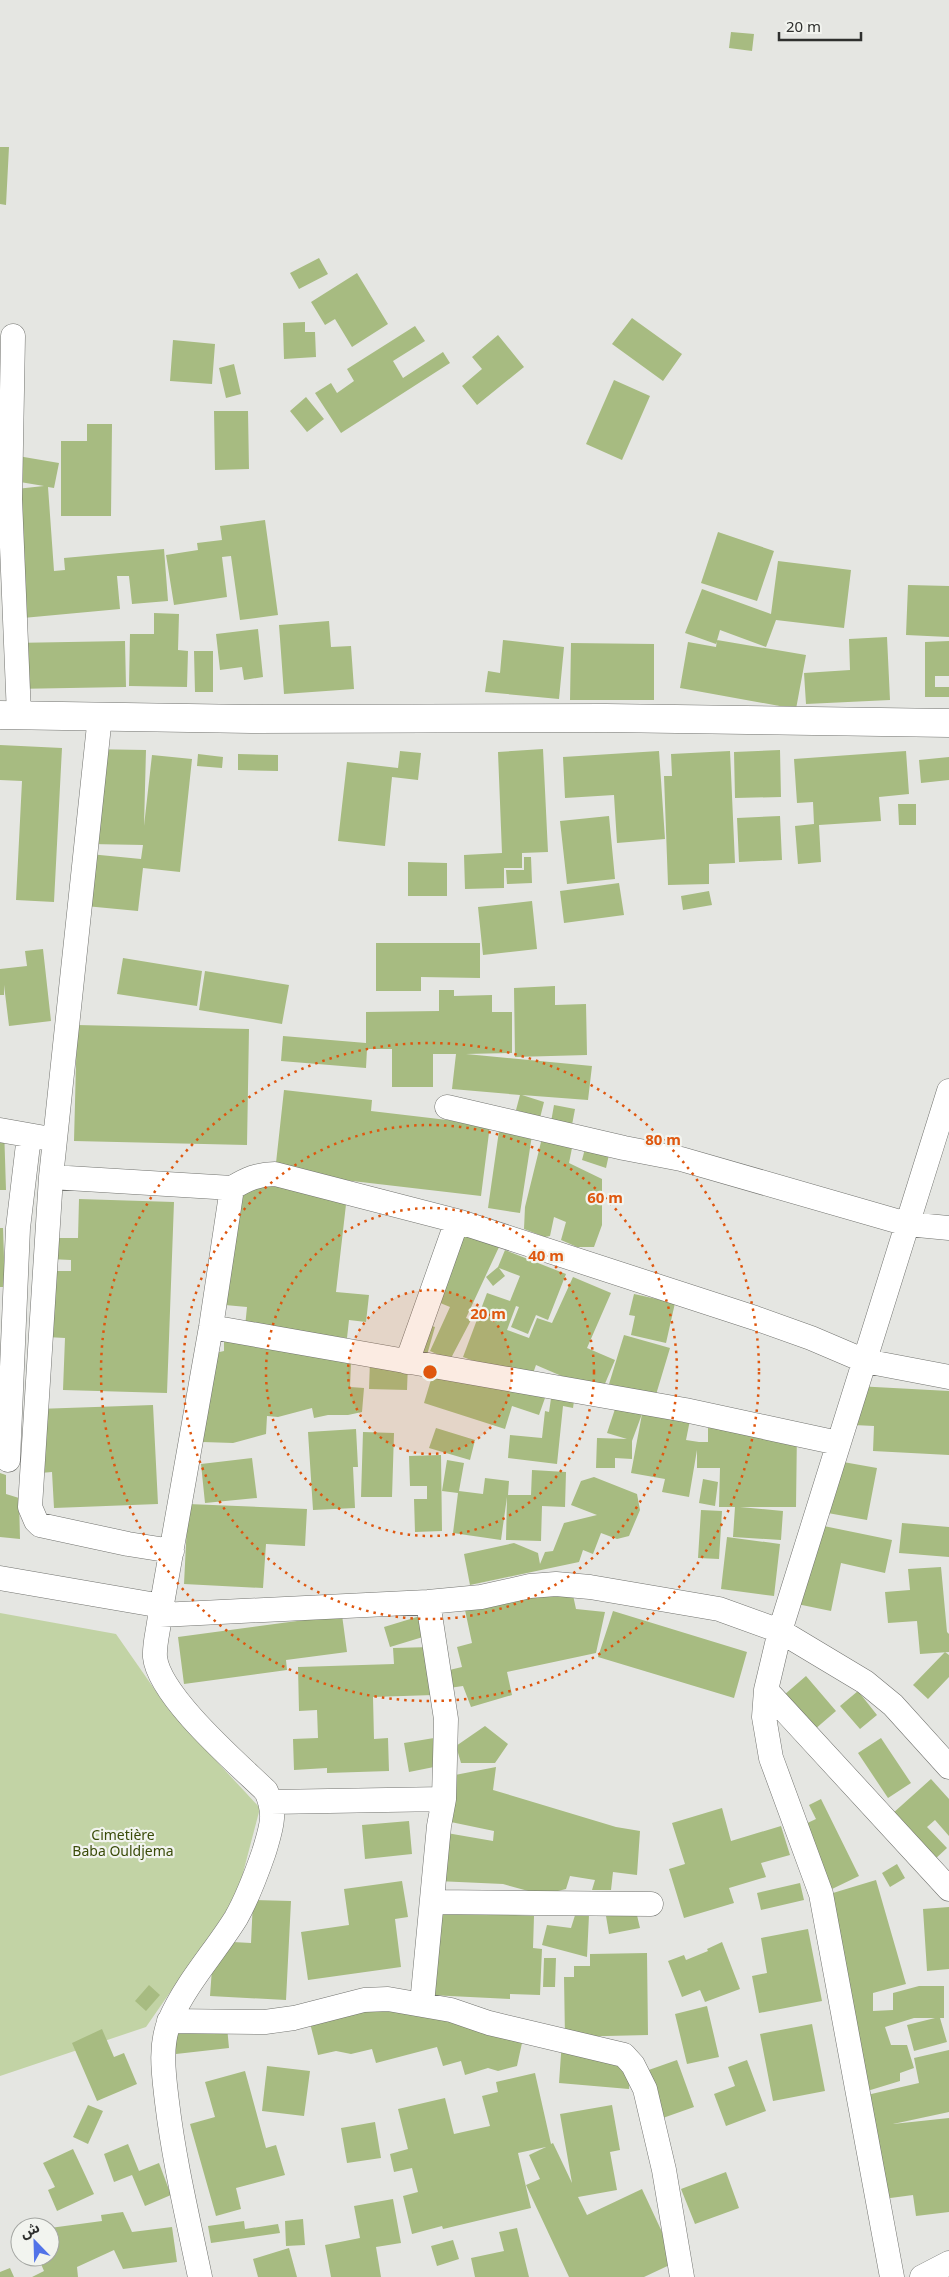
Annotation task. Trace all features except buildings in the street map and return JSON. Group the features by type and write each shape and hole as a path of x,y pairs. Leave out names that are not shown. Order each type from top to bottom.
{"main road":[{"path":"9,715 251,719 606,718 949,724"}],"street":[{"path":"9,715 5,498 13,336"},
{"path":"100,716 51,1177 30,1506 36,1521 40,1525 128,1544 172,1551"},
{"path":"892,2277 821,1894 771,1758 764,1717 766,1690 780,1631 949,1091"},
{"path":"447,1107 624,1148 681,1158 907,1224 949,1228"},
{"path":"0,1130 56,1139"},
{"path":"29,1136 9,1228 4,1460 33,1463"},
{"path":"51,1177 232,1188 262,1174 275,1174 457,1221 755,1318 811,1338 865,1361 949,1377"},
{"path":"200,2277 171,2136 164,2068 165,2044 170,2021 179,2004 236,1918 254,1882 272,1827 273,1813 266,1791 189,1714 163,1679 155,1658 161,1610 232,1188"},
{"path":"407,1362 457,1221"},
{"path":"210,1327 685,1410 838,1443"},
{"path":"0,1578 161,1610 428,1602 481,1597 530,1586 556,1584 590,1587 719,1609 780,1631 864,1682 893,1705 949,1767"},
{"path":"422,2004 439,1826 444,1800 446,1719 428,1602"},
{"path":"766,1690 949,1889"},
{"path":"271,1802 444,1800"},
{"path":"432,1902 651,1904"},
{"path":"170,2021 265,2022 294,2018 364,2000 388,1999 422,2004 548,2038 624,2055 633,2064 645,2089 664,2170 682,2277"},
{"path":"922,2277 949,2263"}],"green space":[{"name":"Cimetière Baba Ouldjema","path":"0,1613 116,1634 169,1710 260,1808 237,1896 146,2027 0,2076"}]}
